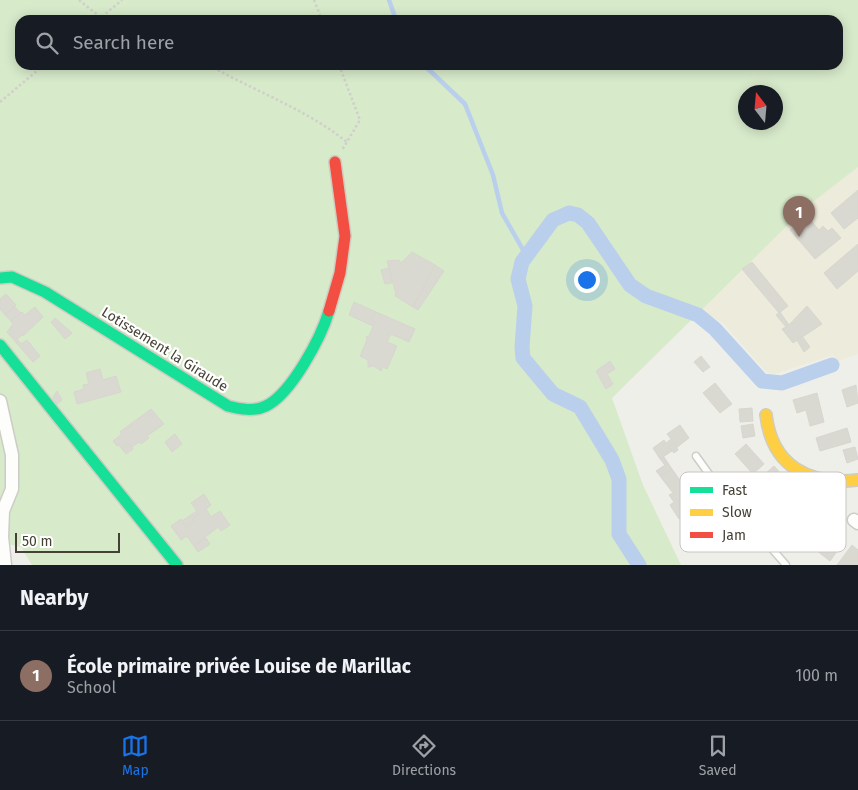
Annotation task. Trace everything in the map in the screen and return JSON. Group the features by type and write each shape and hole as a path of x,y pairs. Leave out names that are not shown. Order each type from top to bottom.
{"street":[{"name":"Lotissement la Giraude","path":"0,278 12,277 45,292 178,373 228,406 245,410 265,407 281,395 313,350 326,320 340,273 345,236 335,162"},
{"path":"0,345 177,565"},
{"path":"0,401 12,455 12,489 3,511 2,537 6,565"},
{"path":"766,415 769,437 777,453 789,466 802,472"}],"lane":[{"path":"696,456 708,472"},
{"path":"775,552 786,565"}],"path":[{"path":"79,0 96,15"},
{"path":"106,15 122,0"},
{"path":"314,0 320,15"},
{"path":"0,102 38,70"},
{"path":"218,70 243,85 300,110 347,142"},
{"path":"335,162 360,120 341,70"}],"shaded area":[{"path":"858,138 858,354 836,362 833,355 772,375 765,371 724,324 682,299"}],"green space":[{"path":"0,0 858,0 858,167 805,208 612,398 643,485 681,565 32,565 21,547 0,542"}],"building":[{"path":"858,190 858,218 844,229 831,213"},
{"path":"807,216 819,230 823,226 828,231 832,228 841,238 815,259 790,230"},
{"path":"858,244 858,271 837,289 824,273"},
{"path":"412,252 435,265 413,307 395,296 387,261 399,260 401,263"},
{"path":"752,262 788,306 779,313 742,269"},
{"path":"435,265 444,271 418,310 413,307"},
{"path":"389,268 392,283 385,284 381,270"},
{"path":"6,294 16,305 5,315 0,309 0,299"},
{"path":"354,302 376,312 372,317 372,321 375,322 373,326 349,315"},
{"path":"807,306 822,324 793,343 782,329 788,326"},
{"path":"15,307 21,313 11,321 5,315"},
{"path":"35,307 43,317 23,336 17,339 21,344 27,340 40,356 33,362 7,332 13,324 11,321 22,312 25,315"},
{"path":"376,312 415,329 409,342 391,334 387,342 397,346 387,369 383,367 381,371 374,366 368,367 368,360 360,356 367,340 366,337 369,336 375,322 372,321 372,317"},
{"path":"780,312 789,325 786,327 776,315"},
{"path":"55,318 72,333 65,339 51,322"},
{"path":"802,336 810,347 804,352 797,340"},
{"path":"701,356 710,367 703,372 694,362"},
{"path":"610,361 615,369 607,374 613,384 606,389 596,371"},
{"path":"100,369 103,380 116,376 121,392 77,404 74,392 84,389 83,385 89,384 86,373"},
{"path":"715,383 732,404 720,413 703,393"},
{"path":"856,385 858,403 847,407 842,390"},
{"path":"57,391 62,400 57,404 53,397"},
{"path":"817,393 824,422 810,426 806,410 797,413 793,400"},
{"path":"752,408 753,421 740,422 739,409"},
{"path":"151,409 164,424 147,436 149,438 141,444 139,442 132,447 129,444 122,449 119,445 117,446 113,441 122,434 120,432"},
{"path":"753,424 755,436 743,438 741,426"},
{"path":"680,425 689,438 676,448 674,443 669,447 672,451 660,459 653,448 664,440 666,443 671,439 667,434"},
{"path":"847,428 851,442 820,451 816,438"},
{"path":"175,434 182,444 172,452 165,442"},
{"path":"674,443 678,450 674,453 669,447"},
{"path":"129,444 133,449 126,454 122,449"},
{"path":"746,444 764,464 755,472 751,472 735,454"},
{"path":"855,447 858,459 847,463 843,450"},
{"path":"664,457 672,469 660,476 656,471 665,465 660,459"},
{"path":"774,466 779,472 767,472"},
{"path":"672,469 680,480 679,519 670,505 674,502 669,495 673,493 660,476"},
{"path":"204,494 211,505 206,509 211,517 220,511 230,525 221,531 218,527 194,546 187,536 181,540 171,526 181,519 186,527 194,521 192,518 199,514 191,503"},
{"path":"197,511 199,514 192,518 194,521 186,527 182,521"},
{"path":"206,538 210,544 198,552 194,546"},
{"path":"852,545 858,550 858,565 837,565"},
{"path":"818,552 836,552 830,561"}],"waterway":[{"path":"389,0 394,15"},
{"path":"429,70 465,104 493,175 502,213 526,255"},
{"path":"639,565 619,534 619,479 612,460 580,407 553,394 523,358 525,306 518,279 522,262 553,220 569,213 578,215 588,223 630,285 646,296 698,315 715,329 762,381 782,383 832,365"}],"traffic: fast":[{"path":"0,278 12,277 45,292 228,406 242,409 257,409 266,406 276,400 285,390 295,378 312,350 329,311"},
{"path":"0,345 177,565"}],"traffic: slow":[{"path":"766,415 776,448 785,460 802,472"},
{"path":"846,481 858,480"}],"traffic: jam":[{"path":"329,311 340,273 345,236 335,162"}],"place":[{"name":"École primaire privée Louise de Marillac","path":"799,237"}]}
